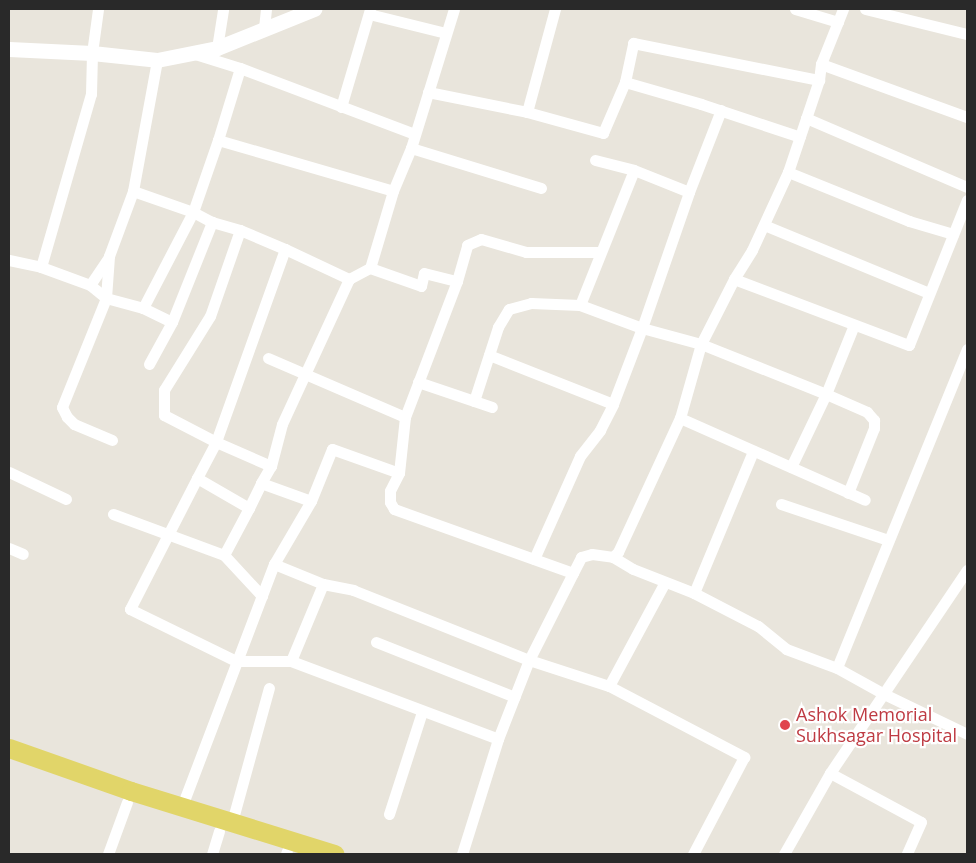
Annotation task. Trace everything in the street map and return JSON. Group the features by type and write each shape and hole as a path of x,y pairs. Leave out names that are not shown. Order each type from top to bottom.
{"main road":[{"path":"9,748 182,806 226,826 283,848 334,854"},
{"path":"9,760 128,802 226,826"}],"street":[{"path":"41,267 91,94 92,53 98,9"},
{"path":"217,48 223,9"},
{"path":"264,28 266,9"},
{"path":"9,49 92,53 158,60 217,48 314,9"},
{"path":"224,555 270,466 282,424 349,279 370,268 393,191 411,148 454,9"},
{"path":"526,112 555,9"},
{"path":"795,9 838,22"},
{"path":"613,558 618,552 680,418 700,344 764,225 788,172 819,80 821,64 843,9"},
{"path":"865,9 967,34"},
{"path":"341,107 370,12 446,33"},
{"path":"428,92 526,112 603,133 625,82 633,43 819,80"},
{"path":"195,54 240,68 415,134"},
{"path":"90,285 109,256 134,191 158,60"},
{"path":"821,64 967,117"},
{"path":"143,308 193,212 240,68"},
{"path":"625,82 721,110 800,137"},
{"path":"534,559 580,456 600,430 613,404 642,328 689,192 721,110"},
{"path":"806,118 967,187"},
{"path":"218,140 393,191"},
{"path":"411,148 541,188"},
{"path":"595,160 634,170 689,192"},
{"path":"580,306 634,170"},
{"path":"788,172 909,221 952,234"},
{"path":"134,191 193,212 212,222 240,230 349,279"},
{"path":"734,279 854,326 909,345 967,200"},
{"path":"149,364 172,322 212,222"},
{"path":"764,225 929,293"},
{"path":"240,230 210,316 164,390 164,415 216,442 270,466"},
{"path":"573,573 394,509 390,502 390,491 399,473 405,417 458,281 467,245 481,240 526,252 600,252"},
{"path":"285,249 216,442 130,609 236,661 291,661 422,712 498,739"},
{"path":"109,256 106,298 62,407 66,417 74,424 112,440"},
{"path":"9,260 41,267 90,285 106,298 143,308 172,322"},
{"path":"370,268 421,286 424,273 458,281"},
{"path":"474,401 498,327 509,309 531,303 580,306 642,328 700,344 867,412 874,420 874,428 848,493"},
{"path":"791,467 826,394 854,326"},
{"path":"837,668 967,349"},
{"path":"489,355 613,404"},
{"path":"268,358 405,417"},
{"path":"418,382 492,407"},
{"path":"680,418 865,500"},
{"path":"182,806 274,564 311,502 332,449 399,473"},
{"path":"694,593 753,450"},
{"path":"9,472 66,499"},
{"path":"197,478 249,508"},
{"path":"261,483 311,502"},
{"path":"781,504 859,528 888,540"},
{"path":"113,514 168,536 224,555 262,596"},
{"path":"9,548 23,554"},
{"path":"462,854 498,739 530,660 581,557 592,554 613,558 633,569 694,593 758,626 786,649 837,668 884,694 967,734"},
{"path":"274,564 323,584 353,590 530,660 609,686 744,756 693,854"},
{"path":"784,854 830,773 967,570"},
{"path":"609,686 665,582"},
{"path":"291,661 323,584"},
{"path":"376,642 515,697"},
{"path":"212,854 226,826 269,688"},
{"path":"389,814 422,712"},
{"path":"830,773 921,822 907,854"},
{"path":"108,854 128,802"}],"place":[{"name":"Ashok Memorial Sukhsagar Hospital","path":"785,725"}]}
